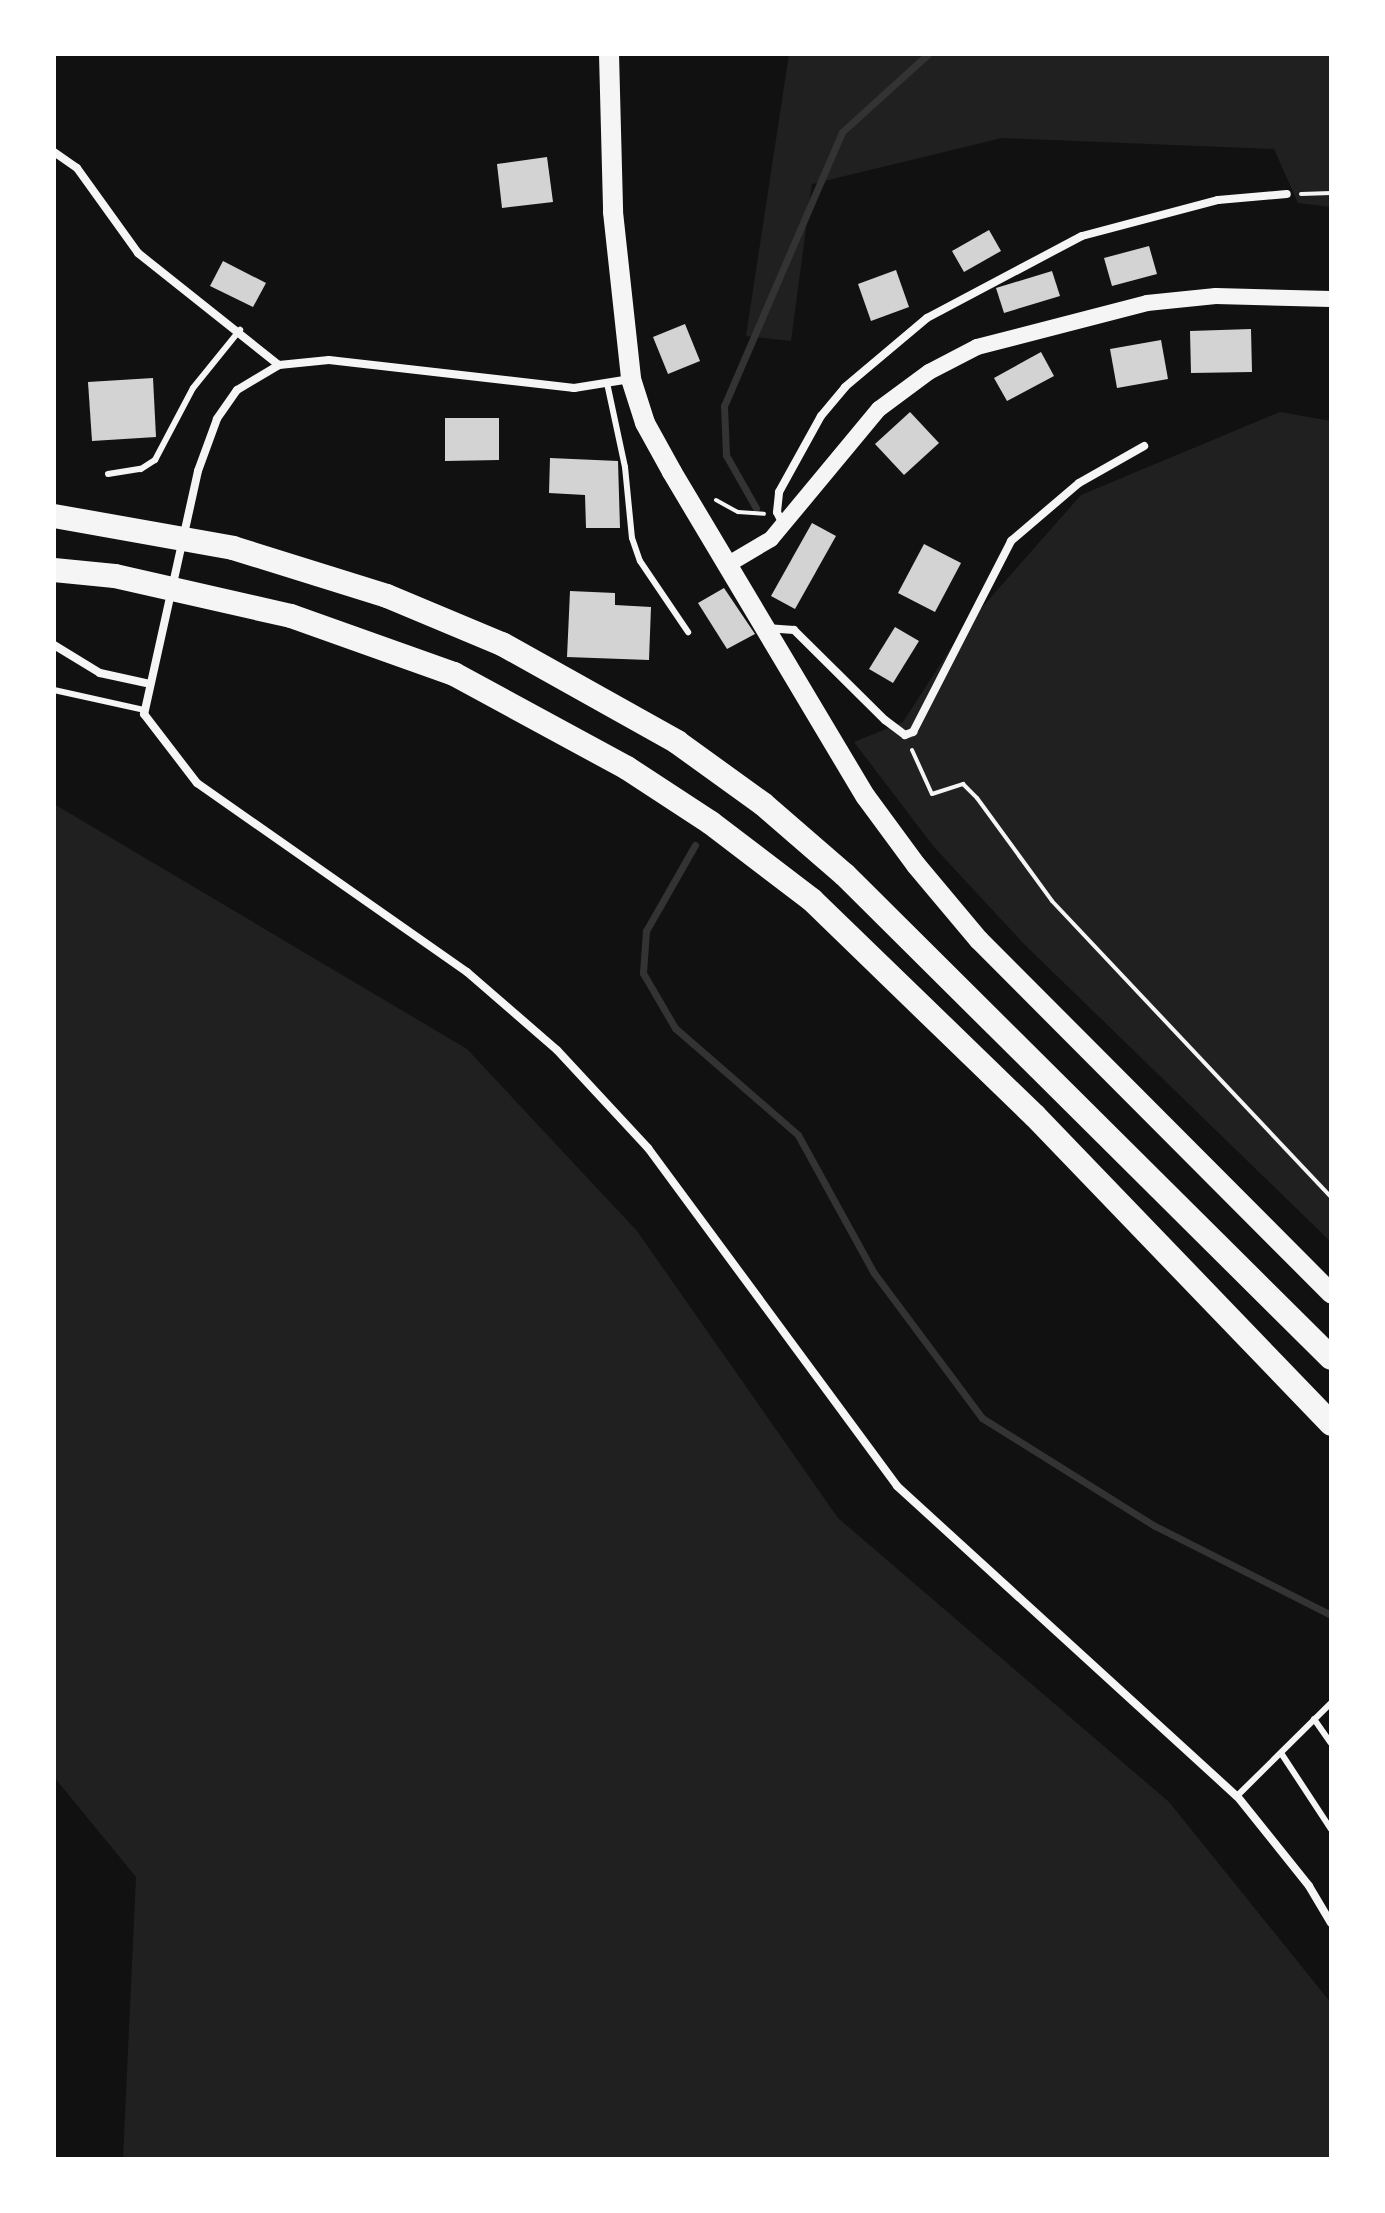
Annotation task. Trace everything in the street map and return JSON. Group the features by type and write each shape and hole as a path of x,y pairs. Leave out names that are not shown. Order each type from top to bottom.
{"highway":[{"path":"54,516 233,548 387,596 502,644 677,742 763,804 855,884 1331,1358"},
{"path":"54,570 115,576 291,616 454,674 627,768 711,823 812,900 1035,1116 1331,1424"}],"main road":[{"path":"609,54 613,212 631,379 645,423 727,565 866,797 979,940 1331,1293"},
{"path":"727,565 759,549 784,524 879,409 929,372 977,347 1147,303 1216,296 1331,299"}],"street":[{"path":"54,152 77,168 138,253 240,330 279,365"},
{"path":"784,524 777,512 779,492 821,416 845,387 927,318 1082,236 1218,200 1287,194"},
{"path":"631,379 546,385 329,360 279,365 257,375 226,404 198,471 144,710 197,783 467,972 557,1050 648,1148 897,1486 1237,1796 1309,1886 1331,1923"},
{"path":"766,628 794,630 905,735 918,724 1011,541 1079,483 1144,446"},
{"path":"54,645 100,673 150,684"}],"lane":[{"path":"108,474 141,469 155,460 193,388 240,330"},
{"path":"607,383 625,467 632,538 640,561 688,632"},
{"path":"54,690 144,710"},
{"path":"1237,1796 1331,1703"},
{"path":"1314,1719 1331,1743"},
{"path":"1281,1753 1331,1829"}],"path":[{"path":"1287,194 1331,193"},
{"path":"707,490 720,503 758,514"},
{"path":"905,735 932,794 963,784 977,798 1052,901 1331,1197"}],"shaded area":[{"path":"789,54 1331,54 1331,207 1298,203 1274,149 1002,138 812,184 791,341 746,336"},
{"path":"1280,412 1331,421 1331,1242 1023,943 934,847 854,742 903,722 963,629 1081,495"},
{"path":"54,804 467,1049 637,1231 838,1518 1169,1802 1331,2003 1331,2159 123,2159 136,1877 54,1777"}],"building":[{"path":"547,157 553,202 502,208 497,164"},
{"path":"989,230 1001,251 964,272 952,251"},
{"path":"1149,246 1157,274 1112,286 1104,258"},
{"path":"223,261 266,283 253,307 210,286"},
{"path":"896,270 909,307 871,321 858,284"},
{"path":"1052,271 1060,296 1004,313 996,288"},
{"path":"685,324 700,361 668,374 653,337"},
{"path":"1251,329 1252,372 1191,373 1190,331"},
{"path":"1161,340 1168,379 1117,388 1110,349"},
{"path":"1041,352 1054,376 1007,401 994,378"},
{"path":"153,378 156,437 92,441 88,382"},
{"path":"910,412 939,443 904,475 875,444"},
{"path":"445,418 499,418 499,460 445,461"},
{"path":"550,458 618,461 620,528 586,528 585,495 549,493"},
{"path":"812,523 836,536 795,609 771,596"},
{"path":"924,544 961,563 935,612 898,593"},
{"path":"724,588 755,634 727,649 698,603"},
{"path":"570,591 615,593 615,605 651,607 649,660 567,657"},
{"path":"895,627 919,641 893,683 869,669"}],"waterway":[{"path":"756,508 726,455 724,406 842,132 928,54"},
{"path":"695,845 646,931 643,973 675,1028 798,1135 874,1273 982,1418 1155,1526 1331,1615"}]}
